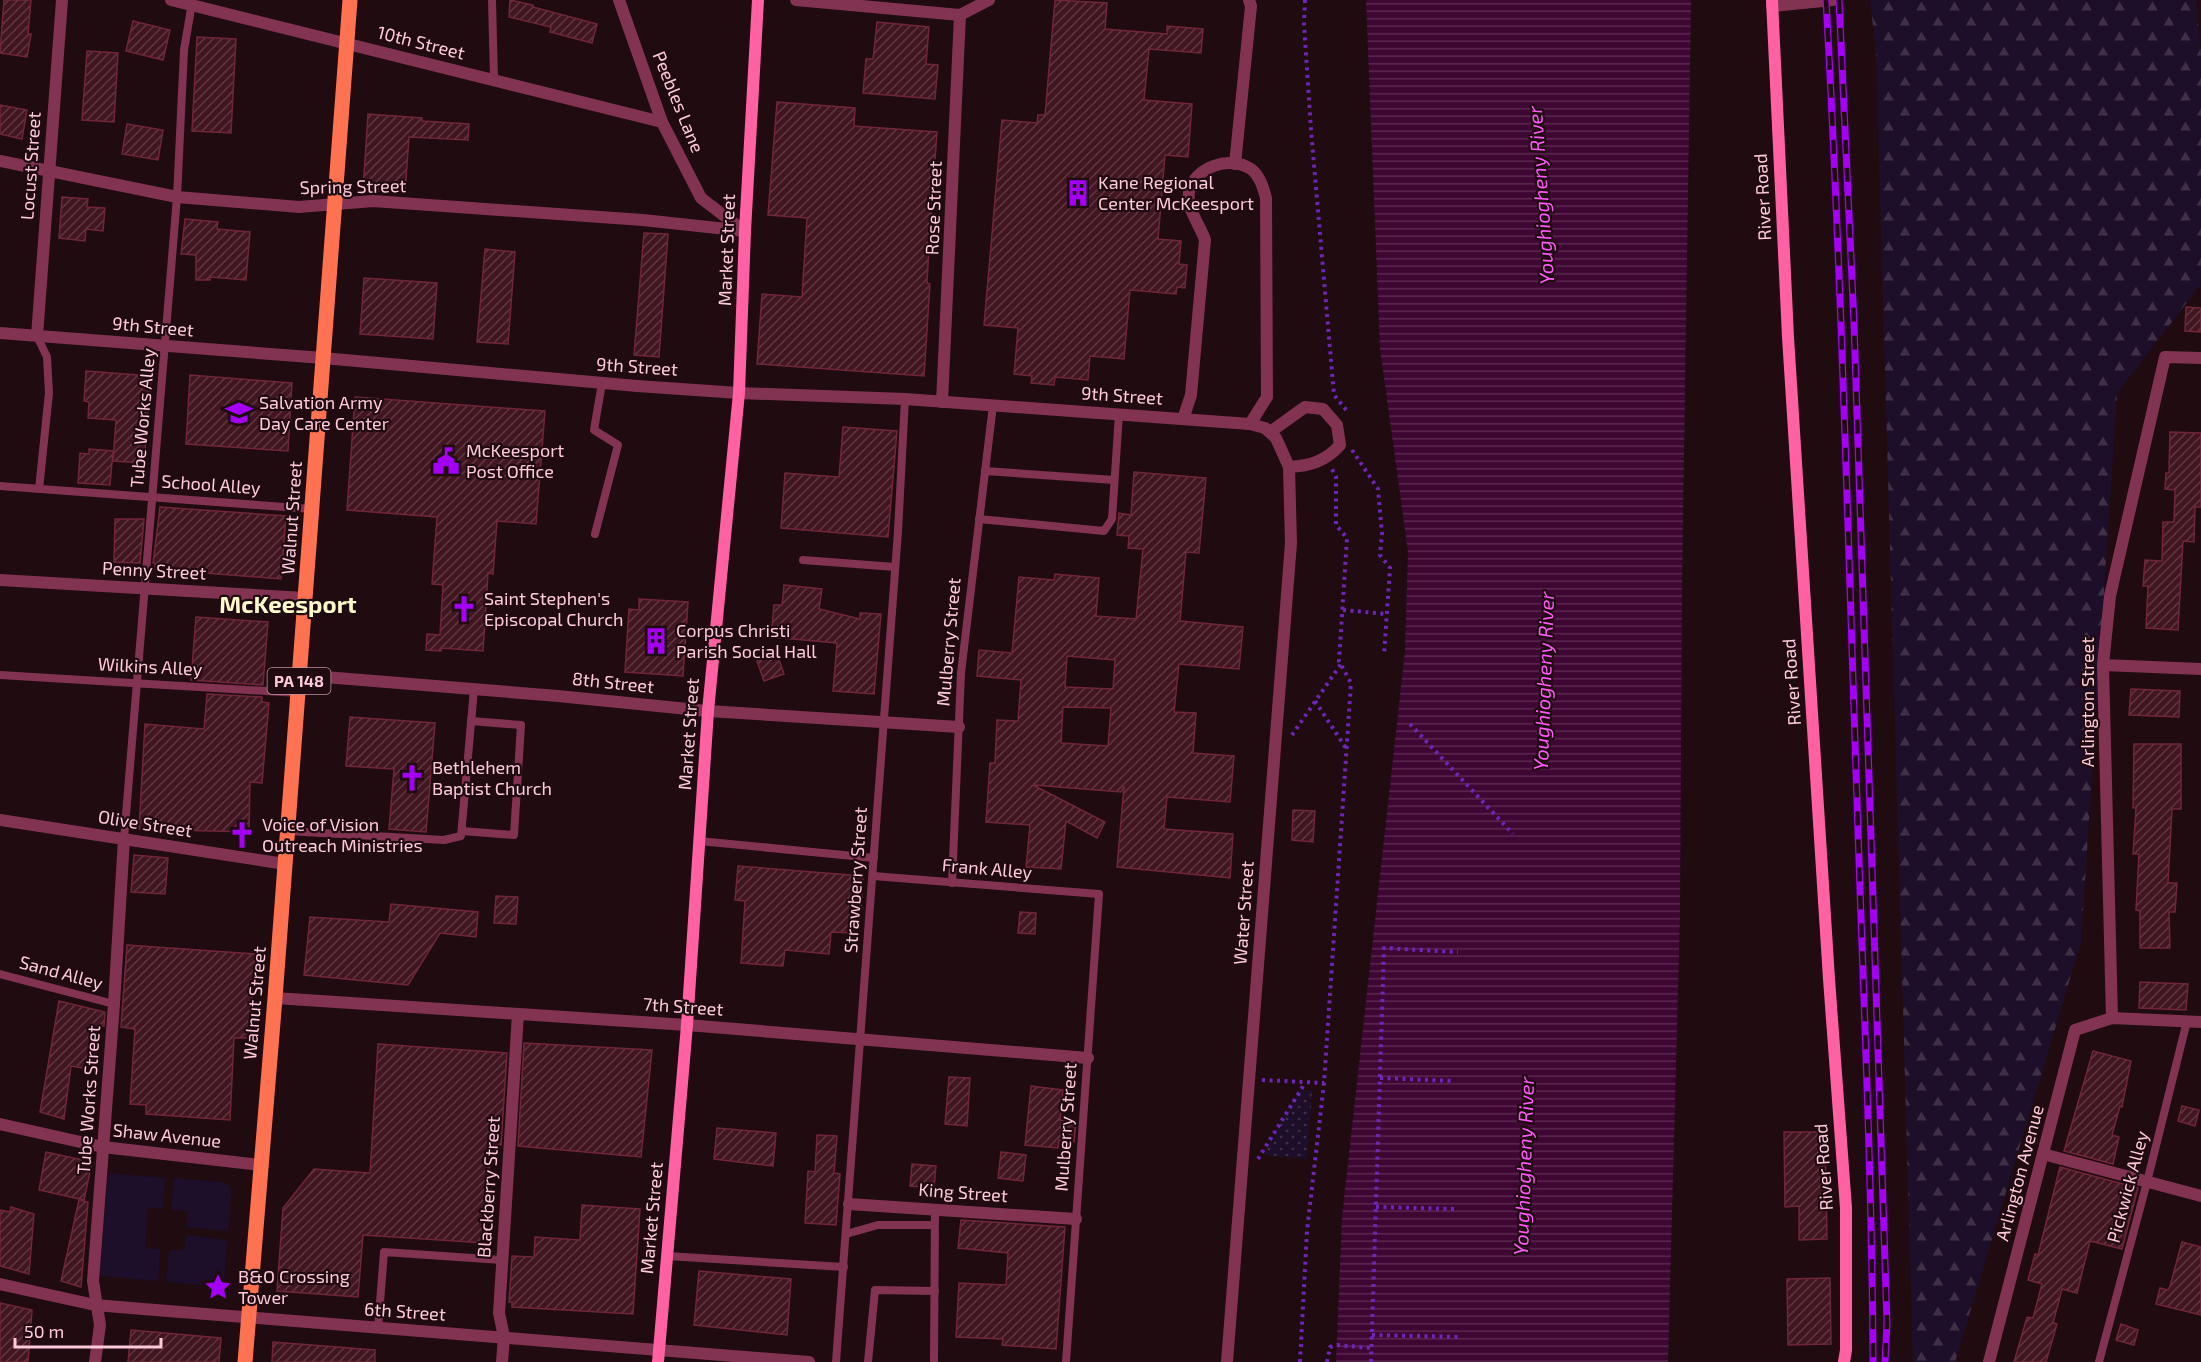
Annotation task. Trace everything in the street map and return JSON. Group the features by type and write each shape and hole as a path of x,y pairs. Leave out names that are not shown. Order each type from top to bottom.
{"main road":[{"name":"Walnut Street","path":"245,1362 300,675 333,205 350,0"},
{"name":"Market Street","path":"658,1362 687,1025 708,711 739,393 745,231 758,0"},
{"name":"River Road","path":"1772,3 1788,337 1846,1208 1846,1350 1844,1362"}],"street":[{"name":"Locust Street","path":"37,336 62,0"},
{"name":"10th Street","path":"171,0 192,3 662,122"},
{"name":"Peebles Lane","path":"619,0 662,122 701,198 745,231"},
{"path":"796,0 960,15 989,0"},
{"path":"1235,164 1251,6 1249,0"},
{"path":"1772,3 1833,0"},
{"name":"Rose Street","path":"942,402 960,15"},
{"name":"Spring Street","path":"0,160 177,197 298,207 385,202 643,220 745,231"},
{"path":"1183,419 1191,395 1205,240 1189,206 1189,191 1199,176 1209,167 1235,164 1251,169 1262,183 1266,198 1267,397 1250,424"},
{"name":"9th Street","path":"0,333 739,393 905,399 1250,424 1265,428 1270,432"},
{"name":"Arlington Street","path":"2112,1018 2103,665 2110,596 2165,357 2201,358"},
{"path":"1305,407 1323,409 1337,425 1340,445 1332,455 1310,466 1289,467 1276,438 1270,432 1305,407"},
{"name":"Water Street","path":"1227,1362 1291,543 1289,467"},
{"name":"Penny Street","path":"0,580 305,598"},
{"path":"2103,665 2201,669"},
{"name":"8th Street","path":"300,675 708,711 959,727"},
{"name":"Olive Street","path":"0,820 285,864"},
{"name":"Tube Works Street","path":"95,1362 100,1326 93,1281 124,839"},
{"name":"7th Street","path":"275,998 687,1025 1088,1058"},
{"name":"Blackberry Street","path":"502,1362 504,1337 499,1313 518,1014"},
{"path":"2112,1018 2201,1022"},
{"name":"Arlington Avenue","path":"1989,1362 2075,1030 2112,1018"},
{"name":"Shaw Avenue","path":"0,1124 103,1147 261,1165"},
{"path":"2043,1154 2201,1196"},
{"name":"King Street","path":"849,1204 1076,1219"},
{"name":"6th Street","path":"0,1284 96,1305 809,1362"}],"lane":[{"path":"492,0 494,79"},
{"name":"Tube Works Alley","path":"124,839 177,197 184,50 192,3"},
{"path":"37,336 47,357 49,393 39,489"},
{"path":"595,534 618,445 594,430 602,383"},
{"name":"Strawberry Street","path":"836,1362 896,567 905,399"},
{"name":"Mulberry Street","path":"952,883 961,673 993,405"},
{"path":"979,519 1104,531 1112,519 1119,414"},
{"path":"985,471 1114,480"},
{"name":"School Alley","path":"0,486 312,508"},
{"path":"803,560 896,567"},
{"name":"Wilkins Alley","path":"0,675 298,693"},
{"path":"287,831 444,840 461,836 474,689"},
{"path":"462,831 514,835 521,724 471,721"},
{"path":"699,841 874,858"},
{"name":"Frank Alley","path":"873,876 1099,894"},
{"name":"Mulberry Street","path":"1066,1362 1099,894"},
{"name":"Sand Alley","path":"0,974 114,1004"},
{"name":"Pickwick Alley","path":"2099,1362 2187,1021"},
{"path":"934,1210 934,1362"},
{"path":"846,1234 878,1225 934,1225"},
{"path":"378,1328 384,1252 502,1260"},
{"path":"667,1256 844,1267"},
{"path":"867,1362 875,1290 934,1290"}],"path":[{"path":"1340,445 1353,450 1378,489 1382,534 1380,555 1390,568 1384,655"},
{"path":"1300,1362 1307,1231 1324,1083 1351,682 1339,661 1347,538 1336,525 1336,477 1326,458"},
{"path":"1342,610 1387,614"},
{"path":"1291,737 1341,664"},
{"path":"1315,701 1346,748"},
{"path":"1410,724 1513,834"},
{"path":"1371,1362 1384,948 1458,952"},
{"path":"1380,1078 1454,1082"},
{"path":"1260,1080 1324,1083"},
{"path":"1254,1166 1305,1083"},
{"path":"1376,1207 1457,1209"},
{"path":"1372,1335 1460,1337"},
{"path":"1327,1362 1330,1347 1336,1345 1372,1348"}],"green space":[{"path":"1870,0 2196,0 2201,54 2201,284 2117,393 2081,942 1955,1362 1913,1362 1876,53"},
{"path":"1299,1090 1312,1091 1307,1159 1265,1155 1265,1149"},
{"path":"108,1173 165,1178 163,1208 148,1208 145,1248 160,1249 158,1281 100,1276"},
{"path":"174,1178 222,1182 229,1185 231,1191 228,1231 186,1227 188,1211 171,1210"},
{"path":"186,1235 227,1240 224,1287 166,1282 169,1250 184,1251"}],"water":[{"name":"Youghiogheny River","path":"1366,0 1691,0 1682,583 1680,916 1668,1362 1336,1362 1342,1217 1405,651 1408,552 1380,348"}],"building":[{"path":"4,0 31,0 28,34 31,34 27,57 0,53"},
{"path":"510,0 597,24 592,43 550,32 551,27 509,17"},
{"name":"Kane Regional Center McKeesport","path":"1055,0 1107,3 1105,29 1167,34 1167,26 1203,29 1201,53 1149,49 1144,100 1192,104 1188,157 1165,155 1158,239 1181,241 1179,264 1187,265 1185,288 1177,287 1176,294 1130,290 1124,359 1090,356 1088,380 1055,377 1054,385 1031,383 1032,376 1014,374 1018,328 984,325 1002,120 1037,123 1038,115 1045,115"},
{"path":"133,21 170,30 163,60 126,51"},
{"path":"877,22 929,27 926,64 938,65 935,99 863,93 866,59 873,59"},
{"path":"197,37 236,39 231,133 192,131"},
{"path":"87,51 118,53 114,122 82,120"},
{"path":"777,102 855,108 854,126 937,132 927,283 930,284 924,376 757,364 762,294 802,297 807,218 768,215"},
{"path":"0,105 27,110 22,139 0,134"},
{"path":"368,114 469,124 468,140 409,137 405,193 363,190"},
{"path":"127,124 163,130 158,160 122,154"},
{"path":"62,197 88,199 87,207 105,208 103,231 86,229 85,241 59,238"},
{"path":"185,219 218,222 217,229 250,232 246,280 210,277 210,280 196,280 196,255 181,254"},
{"path":"644,233 668,234 659,357 634,355"},
{"path":"485,249 515,252 508,344 477,342"},
{"path":"364,278 437,283 433,339 360,334"},
{"path":"2186,307 2201,308 2201,332 2185,331"},
{"path":"86,371 151,376 144,463 113,461 116,420 88,418 89,402 84,401"},
{"name":"Salvation Army Day Care Center","path":"190,375 292,383 288,451 186,444"},
{"name":"McKeesport Post Office","path":"355,397 545,411 536,524 497,521 493,574 488,573 483,651 441,648 441,651 426,650 427,634 440,635 443,585 432,584 437,517 347,510"},
{"path":"843,427 897,431 888,537 781,528 785,473 839,477"},
{"path":"2170,432 2201,433 2201,507 2195,507 2194,542 2183,541 2178,630 2146,628 2148,586 2143,586 2145,560 2162,561 2163,522 2174,522 2175,490 2165,489 2166,473 2169,473"},
{"path":"89,449 113,451 110,485 78,483 80,453 89,454"},
{"path":"1134,472 1206,478 1199,553 1186,552 1180,621 1243,627 1239,669 1179,664 1174,712 1196,713 1193,753 1234,756 1230,802 1167,797 1164,829 1233,834 1230,878 1117,867 1124,786 1121,792 1033,785 1105,822 1097,838 1066,821 1061,869 1026,867 1030,825 986,822 990,763 995,763 997,720 1018,721 1021,680 977,676 979,650 1012,653 1019,577 1054,580 1055,574 1099,578 1096,616 1136,619 1143,549 1128,548 1129,536 1117,535 1119,513 1131,515","holes":["1067,656 1115,660 1113,689 1065,687","1063,707 1111,708 1108,746 1061,743"]},
{"path":"160,507 286,516 281,579 155,569 155,563 153,563"},
{"path":"115,519 144,519 140,563 114,562"},
{"path":"784,585 822,589 819,609 860,619 860,613 881,614 874,694 833,691 837,643 771,637 774,605 782,605"},
{"name":"Corpus Christi Parish Social Hall","path":"639,599 688,602 683,676 625,672 629,609 639,610"},
{"path":"196,617 268,622 263,685 191,680"},
{"path":"777,654 784,674 764,681 757,661"},
{"path":"2131,689 2180,691 2179,717 2129,715"},
{"path":"207,694 262,697 262,702 269,703 262,783 250,782 249,832 139,829 145,724 204,729"},
{"name":"Bethlehem Baptist Church","path":"350,717 435,723 426,832 389,829 394,769 346,766"},
{"path":"2134,744 2181,744 2181,809 2172,809 2168,883 2177,883 2175,912 2169,912 2170,948 2140,948 2140,911 2136,910 2139,854 2133,854 2136,808 2133,808"},
{"path":"1293,810 1315,811 1313,842 1292,840"},
{"path":"134,855 168,858 165,894 131,892"},
{"path":"738,866 863,876 861,909 855,908 853,933 831,932 829,954 785,950 783,966 741,963 745,901 735,900"},
{"path":"496,896 518,897 516,924 494,923"},
{"path":"391,904 478,912 476,937 440,933 408,985 304,975 310,917 389,922"},
{"path":"1020,912 1036,913 1035,934 1018,933"},
{"path":"127,945 255,954 249,1038 234,1038 230,1120 146,1114 146,1105 130,1104 135,1029 121,1027"},
{"path":"2140,982 2188,984 2186,1010 2139,1008"},
{"path":"59,1001 105,1012 104,1026 98,1025 95,1070 71,1066 64,1119 40,1112"},
{"path":"524,1043 652,1050 641,1157 518,1146"},
{"path":"378,1044 507,1053 501,1145 491,1144 485,1243 363,1235 358,1297 277,1291 283,1208 314,1169 370,1173"},
{"path":"2093,1051 2131,1061 2122,1107 2120,1106 2112,1135 2119,1137 2113,1164 2064,1151"},
{"path":"949,1077 970,1078 967,1126 945,1124"},
{"path":"1031,1086 1063,1090 1060,1120 1076,1121 1074,1142 1059,1140 1058,1148 1025,1145"},
{"path":"2182,1106 2199,1110 2195,1126 2178,1121"},
{"path":"717,1128 776,1133 773,1166 714,1159"},
{"path":"1784,1132 1825,1132 1827,1239 1799,1240 1799,1206 1785,1207"},
{"path":"817,1135 837,1136 834,1173 840,1174 836,1225 805,1223 808,1171 815,1172"},
{"path":"46,1152 92,1162 84,1200 39,1190"},
{"path":"1001,1152 1026,1155 1023,1181 998,1178"},
{"path":"912,1164 936,1166 934,1188 910,1186"},
{"path":"2060,1167 2138,1188 2122,1249 2090,1241 2077,1293 2062,1289 2053,1323 2057,1324 2046,1362 2014,1362 2027,1317 2033,1318 2042,1284 2028,1280 2035,1254 2038,1255"},
{"path":"79,1200 88,1202 81,1287 61,1281"},
{"path":"582,1205 640,1209 633,1314 512,1307 512,1302 509,1302 512,1256 534,1257 535,1237 580,1240"},
{"path":"11,1207 34,1214 29,1274 0,1266 0,1210 10,1212"},
{"path":"961,1220 1065,1227 1056,1349 1002,1345 1003,1339 956,1337 959,1283 1006,1285 1008,1253 958,1248"},
{"path":"2182,1242 2201,1247 2201,1315 2156,1304 2160,1288 2168,1290 2170,1286"},
{"path":"699,1271 791,1279 787,1335 694,1325"},
{"path":"1830,1278 1831,1344 1788,1345 1787,1279"},
{"path":"0,1303 32,1310 28,1362 0,1362"},
{"path":"2121,1324 2138,1330 2134,1345 2116,1340"},
{"path":"131,1330 221,1338 219,1362 128,1362"},
{"path":"273,1342 375,1350 375,1362 272,1362"}],"railway":[{"path":"1826,0 1844,400 1869,1152 1873,1362"},
{"path":"1839,0 1854,323 1887,1323 1885,1362"}],"place":[{"name":"Kane Regional Center McKeesport","path":"1078,193"},
{"name":"Salvation Army Day Care Center","path":"239,413"},
{"name":"McKeesport Post Office","path":"446,461"},
{"name":"Saint Stephen's Episcopal Church","path":"464,609"},
{"name":"Corpus Christi Parish Social Hall","path":"656,641"},
{"name":"Bethlehem Baptist Church","path":"412,778"},
{"name":"Voice of Vision Outreach Ministries","path":"242,835"},
{"name":"B&O Crossing Tower","path":"218,1287"}],"district":[{"name":"McKeesport","path":"288,605"}]}
